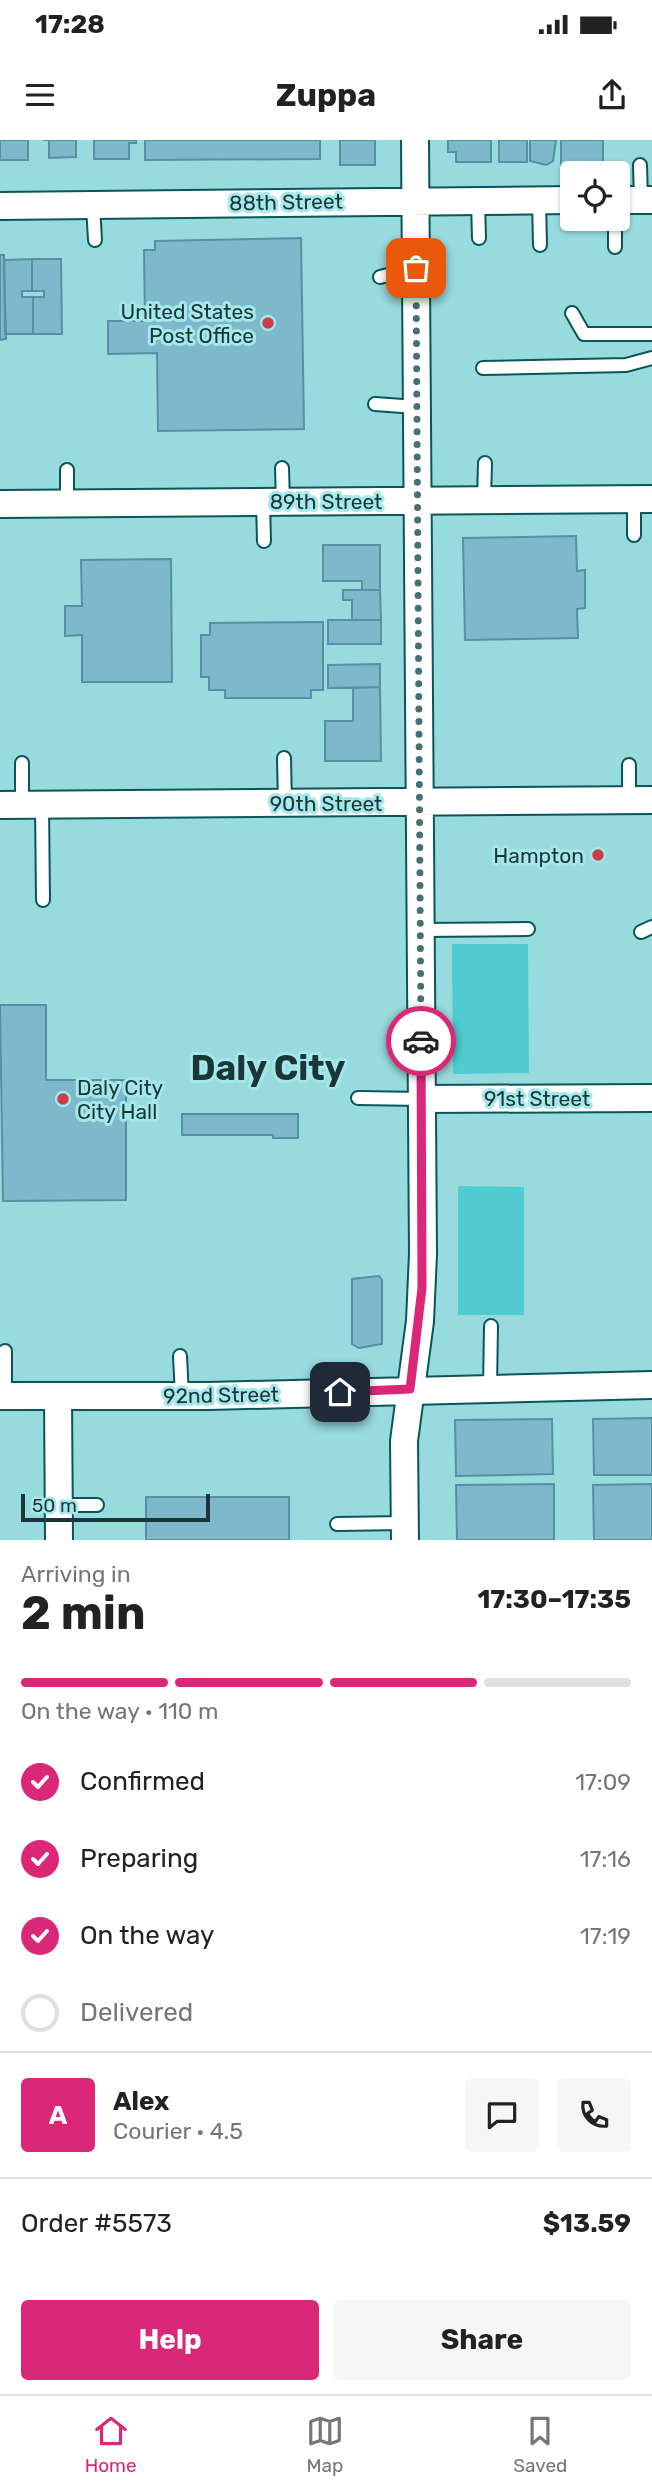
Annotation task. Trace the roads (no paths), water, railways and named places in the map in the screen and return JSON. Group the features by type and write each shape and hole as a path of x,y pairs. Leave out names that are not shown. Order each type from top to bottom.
{"street":[{"path":"405,1532 404,1441 422,1288 415,140"},
{"name":"88th Street","path":"0,206 560,200"},
{"name":"89th Street","path":"0,504 643,499"},
{"name":"90th Street","path":"21,805 640,800"},
{"name":"91st Street","path":"422,1099 652,1098"},
{"name":"92nd Street","path":"2,1396 182,1396 652,1385"},
{"path":"58,1396 60,1540"}],"lane":[{"path":"637,200 640,165"},
{"path":"539,200 540,245"},
{"path":"478,201 479,239"},
{"path":"93,205 95,240"},
{"path":"615,231 615,247"},
{"path":"380,277 416,268"},
{"path":"572,313 584,334 652,334"},
{"path":"483,368 626,365 652,358"},
{"path":"375,404 416,407"},
{"path":"484,500 485,463"},
{"path":"264,541 282,468"},
{"path":"67,470 67,504"},
{"path":"634,535 643,499"},
{"path":"284,758 285,803"},
{"path":"22,763 21,805 43,900"},
{"path":"629,765 640,800"},
{"path":"421,930 528,929"},
{"path":"358,1098 422,1099"},
{"path":"490,1388 491,1326"},
{"path":"2,1396 5,1351"},
{"path":"180,1356 182,1396"},
{"path":"59,1505 97,1504"},
{"path":"337,1524 405,1532"}],"place":[{"name":"United States Post Office","path":"268,323"},
{"name":"Hampton","path":"598,855"},
{"name":"Daly City City Hall","path":"63,1099"}],"district":[{"name":"Daly City","path":"268,1068"}]}
